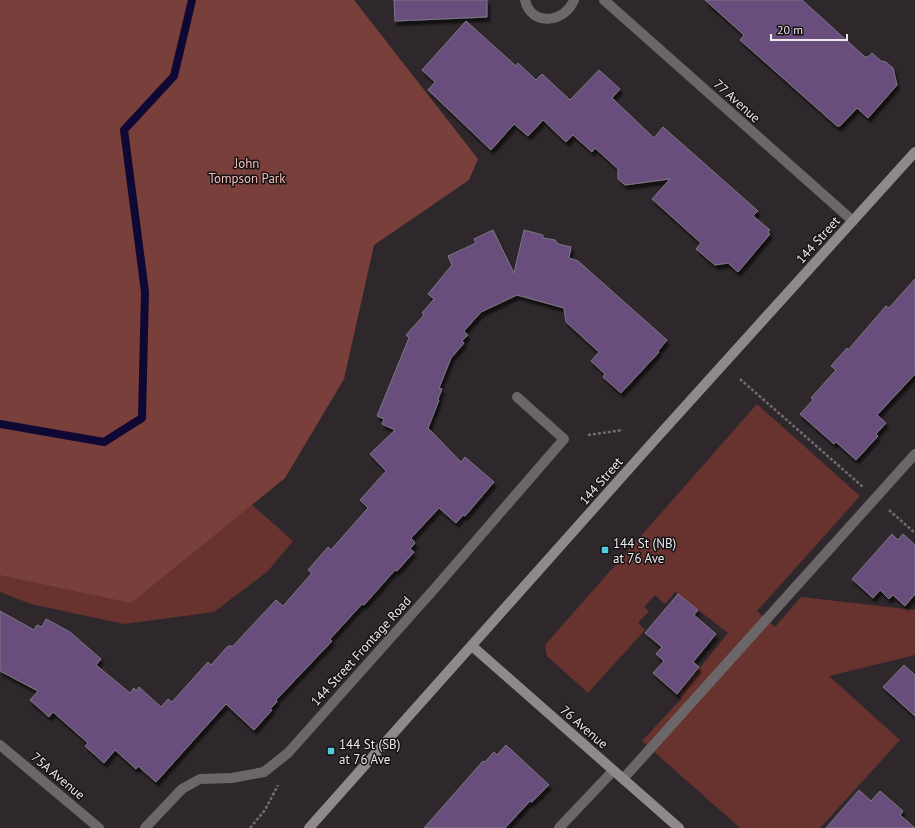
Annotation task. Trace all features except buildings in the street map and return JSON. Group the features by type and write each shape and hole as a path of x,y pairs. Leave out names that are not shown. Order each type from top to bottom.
{"main road":[{"name":"144 Street","path":"309,828 652,443 915,152"},
{"name":"76 Avenue","path":"472,646 679,828"}],"street":[{"path":"525,0 530,11 538,16 553,19 568,12 574,0"},
{"name":"77 Avenue","path":"604,0 853,221"},
{"name":"144 Street Frontage Road","path":"145,828 182,790 200,779 232,778 264,772 288,753 436,587 564,438 517,397"},
{"path":"623,779 915,454"},
{"name":"75A Avenue","path":"0,745 95,827"},
{"path":"559,828 613,771"}],"path":[{"path":"740,379 915,533"},
{"path":"588,435 622,430"}],"shaded area":[{"path":"0,282 293,541 268,571 214,612 124,624 31,604 0,592"},
{"path":"757,404 860,496 757,611 775,627 801,597 915,610 915,655 829,676 900,740 820,828 740,828 642,741 682,698 678,695 728,633 675,592 665,604 655,595 644,607 649,611 638,623 645,630 588,693 547,656 545,645"}],"green space":[{"name":"John Tompson Park","path":"0,0 354,0 478,159 469,180 374,245 344,379 285,478 131,603 0,575"}],"waterway":[{"path":"0,424 104,442 142,418 145,292 124,130 174,76 192,0"}],"place":[{"name":"144 St (NB) at 76 Ave","path":"605,550"},
{"name":"144 St (SB) at 76 Ave","path":"331,751"}]}
